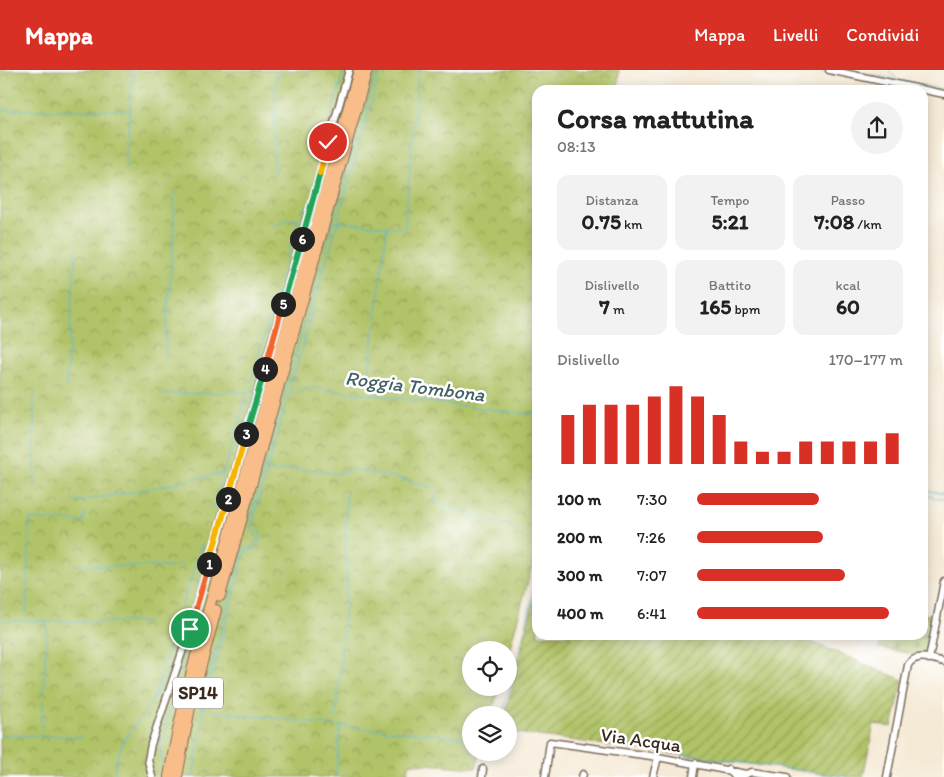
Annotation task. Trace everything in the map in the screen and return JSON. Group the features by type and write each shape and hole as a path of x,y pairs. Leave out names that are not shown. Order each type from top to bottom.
{"highway":[{"name":"SP14","path":"170,777 179,722 192,668 359,70"},
{"name":"SP14","path":"177,777 190,707 216,610 367,70"},
{"name":"SP14","path":"181,777 216,610"}],"street":[{"path":"152,777 148,760 150,744 194,617 349,70"},
{"path":"829,70 901,85"},
{"path":"928,91 944,94"},
{"path":"929,659 944,581"},
{"path":"887,777 908,665 914,658 944,662"},
{"name":"Via Acqua","path":"546,777 550,742 695,763 728,769 743,775 752,772 787,777"},
{"path":"653,777 658,757"},
{"path":"693,777 695,763"},
{"path":"728,769 735,777"},
{"path":"482,777 483,770"}],"green space":[{"path":"0,70 619,70 618,85 532,85 532,566 512,641 462,641 462,696 497,696 494,706 462,706 462,761 478,761 476,768 410,763 406,777 0,777"},
{"path":"532,608 532,640 807,640 903,680 892,727 874,724 863,777 847,777 517,733 517,706 507,706 510,696 517,696 517,667"},
{"path":"928,615 931,615 928,633"},
{"path":"880,640 927,640 924,656 879,648"}],"waterway":[{"path":"125,169 133,70"},
{"path":"274,173 276,70"},
{"path":"320,156 344,70"},
{"path":"163,770 160,749 168,714 211,573 353,70"},
{"name":"Roggia Tombona","path":"201,710 235,572 243,549 254,545 257,539 249,524 376,70"},
{"path":"193,777 204,709 244,555 246,552 256,549 261,540 259,531 254,525 255,513 381,70"},
{"path":"335,222 405,228 418,70"},
{"path":"817,70 828,72"},
{"path":"848,70 920,85"},
{"path":"890,70 889,73 897,78"},
{"path":"928,87 944,90"},
{"path":"0,110 130,110"},
{"path":"164,363 175,190"},
{"path":"292,259 302,223 298,218 304,214 307,204"},
{"path":"273,224 277,225 285,220 297,219"},
{"path":"251,382 297,222"},
{"path":"368,382 387,227"},
{"path":"66,388 76,247"},
{"path":"221,509 268,344"},
{"name":"Roggia Tombona","path":"161,394 249,392 253,385"},
{"name":"Roggia Tombona","path":"292,396 305,387 532,414"},
{"path":"34,393 35,488"},
{"path":"212,510 248,393"},
{"path":"268,473 287,469 314,470 339,474 351,469 394,477 434,488 436,490 435,502 525,532 532,537"},
{"path":"74,502 167,485 224,471"},
{"path":"928,491 944,494"},
{"path":"336,719 347,578 346,492"},
{"name":"Roggia Tombona","path":"928,496 944,500"},
{"path":"26,615 30,519 83,522 86,512"},
{"path":"153,699 202,543"},
{"path":"114,777 116,761 123,742 149,706 170,670 209,547"},
{"path":"76,565 172,567 183,564"},
{"path":"504,706 532,599"},
{"path":"0,621 147,622"},
{"path":"42,728 47,623"},
{"path":"213,711 340,726 462,737"},
{"path":"336,777 340,728"},
{"path":"0,735 82,737"},
{"path":"682,754 847,777"}],"route":[{"path":"190,629 328,142"}]}
